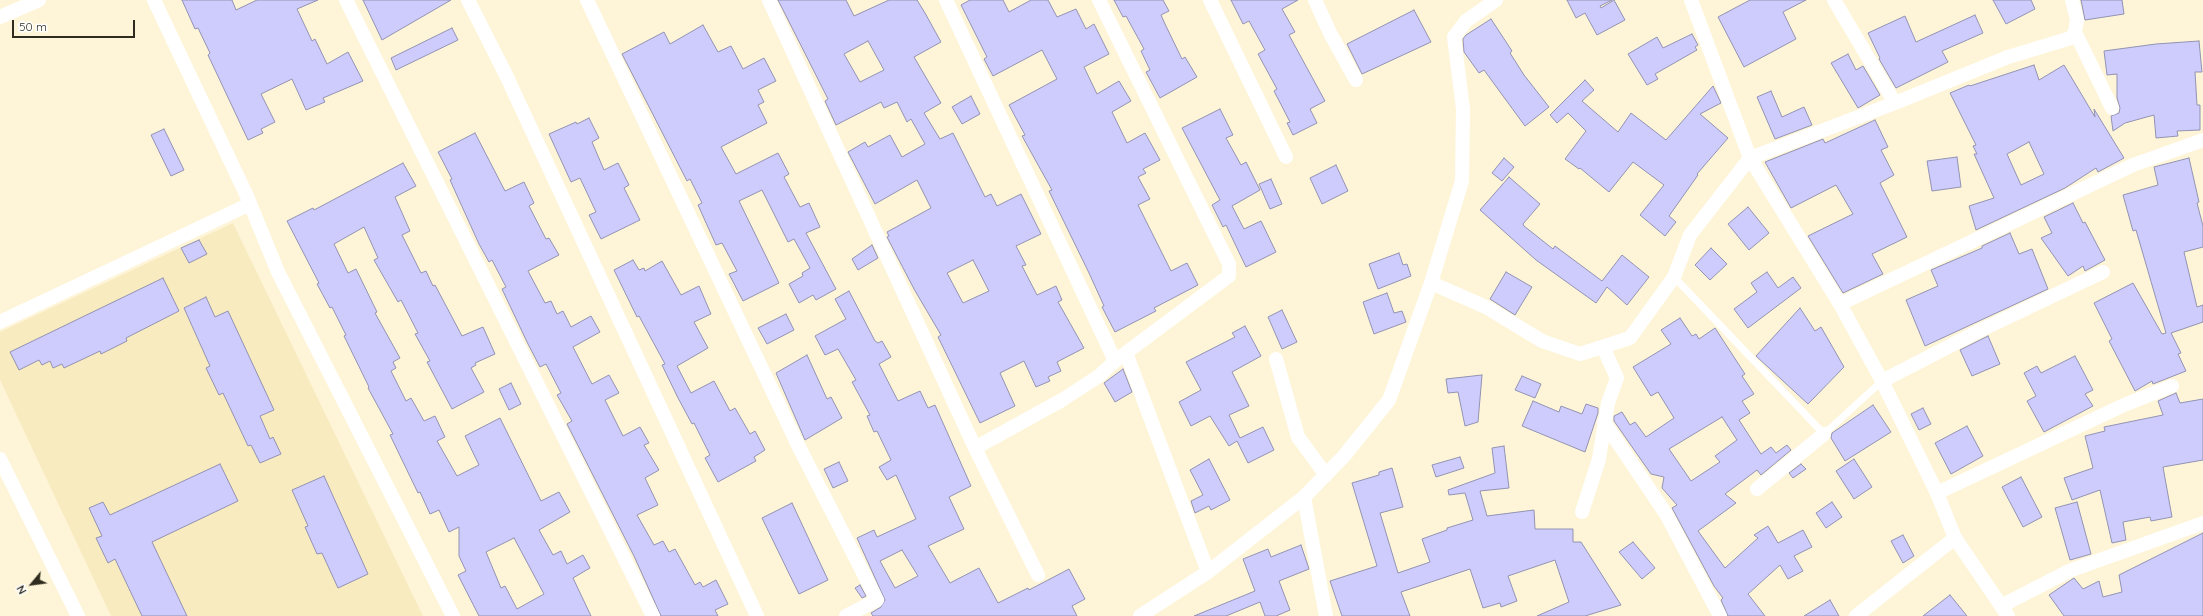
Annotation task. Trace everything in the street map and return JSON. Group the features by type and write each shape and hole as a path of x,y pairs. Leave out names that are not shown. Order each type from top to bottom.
{"street":[{"path":"0,16 39,0"},
{"path":"154,0 250,204 278,272 453,616"},
{"path":"346,0 653,616"},
{"path":"468,0 506,75 757,616"},
{"path":"587,0 798,445 877,600 846,616"},
{"path":"769,0 975,448 1038,575"},
{"path":"946,0 1121,357 1208,572"},
{"path":"975,448 1062,400 1098,376 1229,276 1229,264 1099,0"},
{"path":"1210,0 1286,157"},
{"path":"1315,0 1330,33 1356,80"},
{"path":"1140,616 1208,572 1304,497 1344,456 1389,400 1431,283 1462,181 1463,109 1454,37 1466,21 1496,0"},
{"path":"1691,0 1750,158 1840,304 1882,381 1936,493 1955,538 2005,611 2069,571 2203,523"},
{"path":"1834,0 1896,103"},
{"path":"1431,283 1486,307 1542,341 1580,354 1630,338 1674,277 1690,235 1750,158 1896,103 2008,57 2071,38 2075,32 2077,20 2072,0"},
{"path":"2075,32 2112,108"},
{"path":"1840,304 2133,166 2203,140"},
{"path":"0,322 250,204"},
{"path":"1882,381 1981,330 2103,272"},
{"path":"1582,512 1599,459 1608,403 1617,378 1603,347"},
{"path":"1276,359 1298,437 1326,475"},
{"path":"1936,493 2124,405 2172,386"},
{"path":"1604,422 1666,514 1720,616"},
{"path":"1757,489 1824,434"},
{"path":"0,459 78,616"},
{"path":"1304,497 1326,616"},
{"path":"1856,616 1955,538"}],"lane":[{"path":"1674,277 1824,434 1882,381"}],"shaded area":[{"path":"233,223 423,616 111,616 0,380 0,332"}],"building":[{"path":"182,0 232,0 236,10 257,0 318,0 297,9 312,41 315,39 327,64 348,52 363,81 323,98 325,102 306,110 292,79 261,94 275,122 261,129 263,133 248,140 208,55 210,53 198,28 195,29"},
{"path":"363,0 451,0 382,40"},
{"path":"778,0 846,0 854,16 889,0 917,0 941,42 914,57 941,103 924,113 940,139 953,133 985,197 991,194 997,206 1021,194 1041,234 1016,246 1026,265 1022,266 1037,295 1056,286 1062,300 1058,302 1084,348 1057,362 1061,371 1048,377 1050,381 1036,387 1024,361 1000,373 1015,406 980,423 938,337 941,335 914,289 887,237 889,236 887,232 931,208 917,180 875,204 848,152 865,142 868,147 890,135 902,157 925,144 911,119 907,122 897,102 884,108 881,102 836,125 825,101 828,99","holes":["868,41 884,70 860,82 844,54","973,260 989,291 963,303 947,273"]},
{"path":"970,0 1003,0 1009,12 1031,0 1048,0 1057,17 1076,9 1086,29 1094,24 1109,54 1084,67 1097,94 1119,81 1131,101 1112,112 1127,143 1145,133 1160,160 1143,169 1146,173 1138,177 1150,199 1138,205 1171,271 1187,263 1198,285 1154,308 1156,311 1115,332 1102,307 1104,306 1089,273 1049,191 1052,190 1022,136 1025,135 1009,105 1057,79 1042,50 993,76 984,59 987,57 961,5"},
{"path":"1114,0 1163,0 1169,11 1161,15 1182,59 1185,57 1197,77 1160,98 1146,72 1150,70 1141,51 1144,49 1126,16 1123,17"},
{"path":"1231,0 1298,0 1282,9 1295,32 1289,35 1325,101 1310,109 1317,123 1293,135 1287,123 1290,122 1274,91 1277,89 1258,54 1265,50 1249,21 1243,24"},
{"path":"1567,0 1612,0 1600,6 1601,8 1614,0 1625,20 1597,35 1585,13 1576,18"},
{"path":"1750,0 1806,0 1783,12 1796,39 1744,67 1718,17"},
{"path":"1993,0 2031,0 2035,9 2006,24"},
{"path":"2081,0 2122,0 2124,14 2085,20"},
{"path":"1414,10 1431,42 1362,74 1347,44"},
{"path":"1975,15 1983,33 1942,51 1948,62 1896,88 1879,59 1880,58 1868,33 1905,16 1916,42"},
{"path":"1491,19 1512,51 1510,53 1524,75 1549,107 1525,126 1484,70 1479,73 1464,52 1463,39 1466,35"},
{"path":"703,25 718,52 731,46 743,69 764,58 776,81 758,90 764,102 758,105 767,123 721,147 736,174 778,153 789,174 784,177 800,207 809,203 820,227 806,233 836,289 816,300 813,295 799,303 789,284 803,276 802,273 810,268 794,239 788,242 762,190 739,201 779,283 743,301 729,274 737,271 722,243 716,245 698,205 702,203 690,179 687,181 622,54 664,32 670,44"},
{"path":"452,28 458,40 396,70 391,58"},
{"path":"1692,34 1698,45 1695,47 1697,50 1655,74 1658,79 1647,85 1628,54 1657,37 1663,48"},
{"path":"2199,41 2202,72 2195,72 2197,105 2200,105 2200,130 2177,131 2178,136 2156,138 2154,115 2125,123 2113,131 2111,116 2119,113 2120,108 2117,98 2117,74 2107,75 2104,51 2156,44"},
{"path":"1848,54 1856,70 1863,66 1880,95 1858,108 1831,63"},
{"path":"2034,65 2039,80 2064,65 2095,117 2094,109 2124,158 2098,172 2096,168 2065,188 1976,230 1969,206 1994,198 1974,154 1977,154 1973,146 1976,145 1950,93 1969,85 1970,86","holes":["2029,142 2044,174 2021,185 2007,154"]},
{"path":"1585,80 1594,90 1582,101 1618,132 1631,113 1666,140 1713,86 1721,103 1700,114 1728,138 1697,174 1698,175 1669,216 1676,222 1665,236 1640,215 1664,185 1633,162 1609,192 1580,168 1579,169 1565,159 1586,131 1568,113 1557,123 1550,115"},
{"path":"1771,91 1782,117 1804,107 1812,125 1775,139 1757,97"},
{"path":"971,96 980,114 962,124 952,107"},
{"path":"1220,109 1233,135 1226,138 1241,165 1246,162 1260,190 1232,206 1244,229 1261,221 1276,252 1246,267 1226,225 1223,227 1212,205 1220,200 1182,128"},
{"path":"589,118 599,138 592,142 604,170 618,163 629,185 624,188 640,220 601,239 589,215 596,212 580,178 571,182 549,134"},
{"path":"1875,120 1888,147 1881,150 1894,175 1880,183 1907,237 1872,254 1883,274 1843,293 1808,236 1853,214 1836,185 1791,208 1765,162 1823,139 1825,143"},
{"path":"164,129 184,170 171,176 151,135"},
{"path":"475,133 505,191 524,182 534,203 529,206 546,239 549,238 559,255 528,271 545,303 551,301 557,314 563,311 571,327 591,316 600,332 573,347 592,384 609,375 619,393 605,400 623,436 640,427 649,443 644,445 659,470 645,478 658,505 637,515 654,545 663,541 669,552 675,549 695,585 700,582 703,587 716,580 728,604 715,610 718,616 661,616 634,556 567,424 572,421 557,395 561,393 546,364 540,367 528,344 502,289 506,287 492,260 489,262 479,244 450,180 452,179 438,152"},
{"path":"1957,157 1961,187 1932,191 1927,161"},
{"path":"1504,158 1514,167 1502,181 1492,173"},
{"path":"2189,158 2199,202 2197,203 2203,226 2203,247 2184,252 2197,307 2203,305 2203,322 2171,333 2181,353 2178,354 2186,371 2153,384 2152,381 2135,391 2109,341 2112,339 2094,303 2133,283 2162,334 2166,333 2136,230 2133,231 2123,195 2158,185 2154,167"},
{"path":"403,163 416,186 395,197 410,231 402,235 421,273 426,271 462,336 483,327 495,354 475,363 476,365 471,368 484,392 452,409 427,362 430,361 415,334 418,333 401,300 398,302 374,260 378,258 364,227 334,244 348,273 356,269 377,312 375,313 400,358 393,362 396,368 391,371 406,401 411,398 424,421 435,416 445,437 437,441 457,476 479,465 465,436 500,418 541,501 559,492 570,512 539,530 553,555 561,551 567,564 583,555 590,568 573,578 591,616 479,616 458,575 466,571 459,556 459,527 449,532 439,510 430,514 420,492 418,493 390,435 393,434 368,388 369,387 344,336 346,335 332,307 330,308 317,284 319,283 287,221 313,208 314,210","holes":["514,538 544,594 517,609 505,586 501,588 486,552"]},
{"path":"1336,165 1348,191 1322,204 1310,178"},
{"path":"1509,177 1540,204 1523,224 1524,226 1553,249 1555,246 1602,281 1622,255 1649,277 1627,305 1607,287 1596,303 1536,260 1480,210"},
{"path":"1271,179 1282,204 1270,209 1259,184"},
{"path":"2073,203 2105,260 2085,271 2083,266 2068,276 2041,238 2052,233 2044,217"},
{"path":"1748,207 1769,233 1749,250 1728,224"},
{"path":"2010,233 2019,254 2032,249 2048,289 1925,346 1906,300 1938,286 1931,270 1982,248 1982,246"},
{"path":"199,240 207,254 189,263 181,248"},
{"path":"872,245 878,258 858,270 852,259"},
{"path":"1711,248 1727,264 1710,280 1695,265"},
{"path":"1399,253 1403,265 1407,264 1411,276 1378,289 1369,264"},
{"path":"633,260 639,270 644,268 645,271 662,261 681,295 699,286 711,314 694,322 708,348 677,366 691,393 714,381 730,411 735,408 750,434 755,431 765,450 754,457 756,461 718,482 705,458 710,455 694,423 692,424 678,398 662,365 665,364 639,316 637,317 614,270"},
{"path":"1506,272 1532,287 1515,315 1490,299"},
{"path":"1767,272 1778,288 1793,277 1801,288 1748,328 1734,309 1757,292 1751,283"},
{"path":"163,278 179,311 126,338 127,341 101,354 100,351 64,368 62,364 53,368 50,361 42,365 39,360 19,370 10,352"},
{"path":"849,291 875,341 878,343 882,341 891,357 879,364 898,401 920,391 928,408 935,405 971,486 949,497 964,529 928,546 950,583 979,568 998,603 1028,588 1029,590 1069,569 1085,599 1072,606 1077,616 873,616 871,613 881,607 885,600 857,538 874,530 877,537 916,519 896,475 887,480 879,467 891,460 877,431 874,432 867,416 870,415 852,382 856,380 838,349 825,355 815,336 846,319 835,299","holes":["902,550 918,576 895,588 880,561"]},
{"path":"1387,293 1394,313 1402,311 1406,322 1374,334 1363,302"},
{"path":"206,297 215,317 228,311 274,410 260,416 270,439 273,437 281,454 260,463 251,445 248,446 223,393 219,395 206,368 210,366 184,308"},
{"path":"1800,308 1815,331 1821,327 1844,367 1808,404 1756,356"},
{"path":"1282,310 1297,342 1282,349 1268,317"},
{"path":"786,314 794,330 767,344 758,328"},
{"path":"1680,318 1692,336 1696,334 1699,339 1715,328 1745,374 1742,376 1754,394 1742,401 1750,413 1739,420 1761,454 1771,447 1776,453 1787,445 1791,450 1761,475 1757,470 1725,494 1736,503 1698,531 1725,568 1758,538 1754,535 1768,526 1778,543 1803,530 1812,547 1794,556 1803,571 1788,579 1780,565 1748,594 1765,616 1728,616 1721,600 1723,598 1714,586 1672,508 1677,505 1662,488 1664,477 1651,474 1614,421 1614,416 1622,412 1630,425 1635,422 1646,437 1674,418 1658,392 1651,396 1633,367 1671,344 1661,330","holes":["1722,417 1737,440 1715,456 1720,462 1691,481 1669,449"]},
{"path":"1245,326 1261,356 1232,372 1249,406 1229,415 1240,438 1263,427 1274,450 1248,463 1237,441 1229,446 1210,416 1191,426 1179,402 1201,390 1186,362 1235,337 1232,333"},
{"path":"1988,336 2000,364 1972,376 1960,350"},
{"path":"807,355 827,399 831,397 842,418 805,440 776,373"},
{"path":"2075,356 2093,390 2085,394 2093,406 2044,432 2027,401 2036,396 2024,373 2037,366 2041,373"},
{"path":"1123,369 1132,392 1115,402 1104,383"},
{"path":"1482,375 1478,422 1465,426 1458,392 1448,393 1446,379"},
{"path":"1522,376 1541,384 1535,398 1515,390"},
{"path":"511,383 521,404 509,410 499,389"},
{"path":"2176,393 2180,403 2203,399 2203,460 2163,467 2172,517 2151,521 2150,517 2123,522 2126,540 2112,543 2100,490 2072,500 2064,478 2093,468 2085,436 2105,431 2104,427 2163,415 2158,401"},
{"path":"1533,401 1559,412 1561,406 1582,414 1586,404 1598,408 1598,413 1585,452 1522,426"},
{"path":"1873,405 1891,432 1845,461 1831,438 1832,433"},
{"path":"1923,408 1931,424 1919,430 1911,414"},
{"path":"1967,426 1983,456 1951,474 1935,443"},
{"path":"1504,446 1509,488 1480,491 1487,516 1534,510 1535,529 1573,529 1573,542 1581,542 1621,605 1585,616 1537,616 1569,602 1555,560 1508,576 1517,601 1501,607 1500,603 1483,608 1470,569 1401,592 1410,616 1342,616 1330,581 1377,566 1352,483 1379,475 1379,472 1392,468 1403,507 1380,513 1398,573 1430,562 1422,539 1447,530 1447,528 1473,520 1465,493 1449,495 1448,490 1495,473 1492,448"},
{"path":"1460,457 1464,468 1436,477 1432,465"},
{"path":"1209,459 1230,500 1211,510 1209,506 1195,513 1191,501 1203,495 1190,470"},
{"path":"1854,459 1872,487 1854,499 1836,471"},
{"path":"839,462 848,481 833,488 824,469"},
{"path":"220,464 238,501 152,542 187,616 142,616 115,559 108,563 96,538 102,536 89,508 103,502 110,515"},
{"path":"1801,464 1806,469 1793,478 1789,473"},
{"path":"324,476 368,574 338,588 322,553 317,554 305,527 308,526 292,490"},
{"path":"2021,477 2042,517 2023,527 2002,487"},
{"path":"1832,502 1842,517 1826,528 1816,513"},
{"path":"2077,502 2091,554 2070,560 2055,508"},
{"path":"792,503 828,580 799,594 762,518"},
{"path":"2203,533 2203,616 2064,616 2049,595 2074,578 2083,589 2099,581 2103,597 2122,592 2119,575"},
{"path":"1903,535 1914,556 1903,563 1891,541"},
{"path":"1633,542 1655,568 1642,579 1619,552"},
{"path":"1301,545 1309,569 1279,581 1290,610 1276,616 1265,616 1260,602 1226,616 1194,616 1255,591 1243,559 1268,549 1271,557"},
{"path":"860,585 866,596 862,598 855,588"},
{"path":"1950,595 1967,616 1923,616"},
{"path":"1830,600 1839,616 1804,616"}]}
